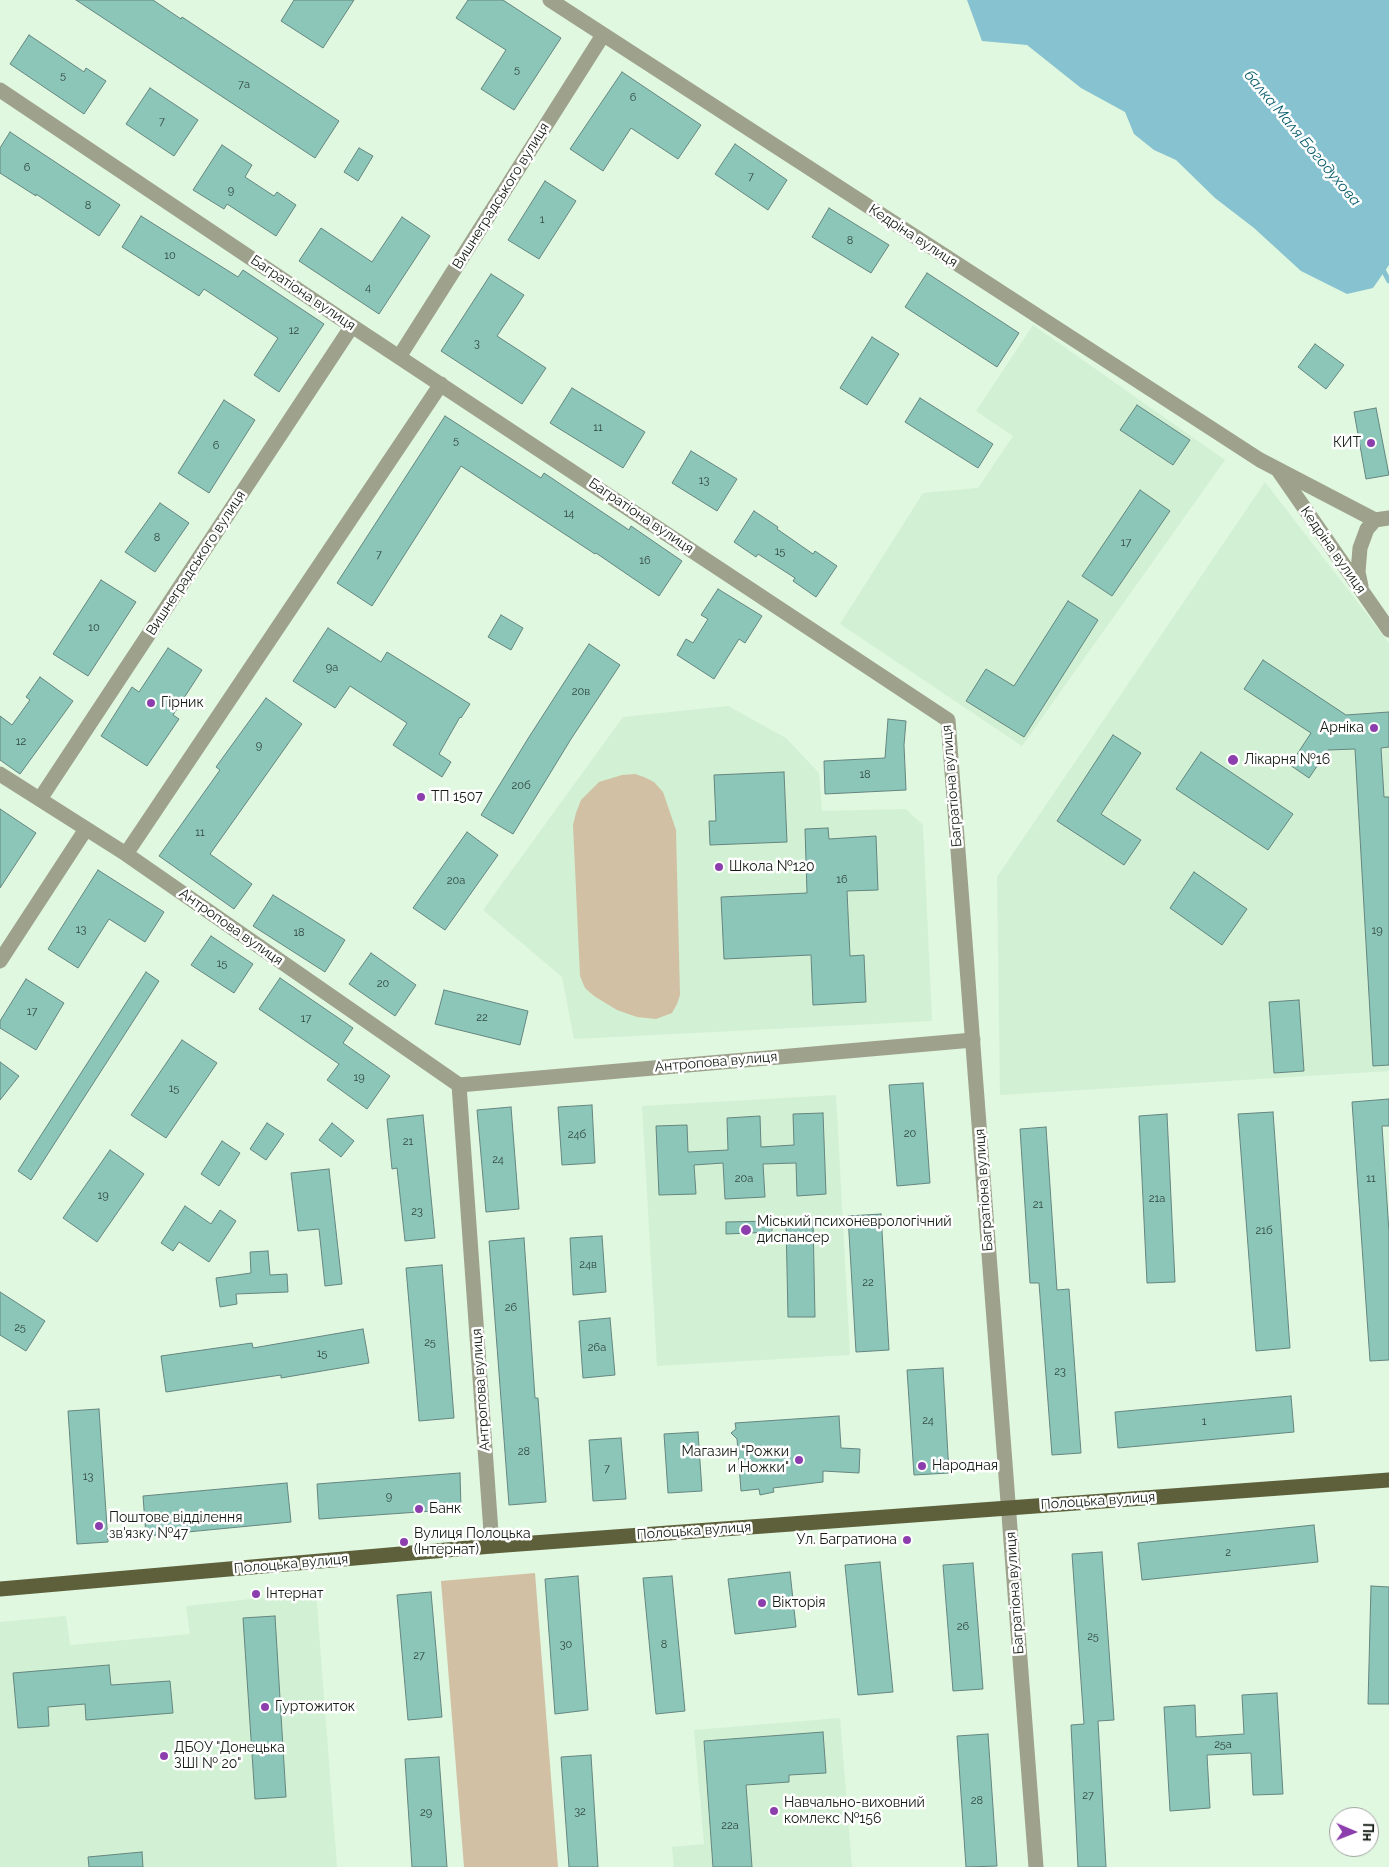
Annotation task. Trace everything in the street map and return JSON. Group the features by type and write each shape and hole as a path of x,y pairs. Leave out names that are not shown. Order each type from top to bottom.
{"main road":[{"name":"Полоцька вулиця","path":"0,1589 492,1546 1389,1480"}],"street":[{"name":"Кедріна вулиця","path":"550,0 1252,454 1277,469 1382,519"},
{"name":"Вишнеградського вулиця","path":"399,357 603,35"},
{"name":"Багратіона вулиця","path":"0,90 352,326 948,720 1036,1867"},
{"name":"Вишнеградського вулиця","path":"40,799 352,326"},
{"path":"126,854 441,384"},
{"name":"Кедріна вулиця","path":"1277,469 1389,630"},
{"path":"1362,592 1358,572 1360,548 1367,529 1382,519"},
{"name":"Антропова вулиця","path":"0,774 126,854 459,1085 973,1040"},
{"path":"0,961 86,829"},
{"name":"Антропова вулиця","path":"459,1085 492,1546"}],"shaded area":[{"path":"1033,325 1225,460 1022,746 840,624 923,493 978,488 1013,436 976,411"},
{"name":"Лікарня №16","path":"1265,482 1389,643 1389,1071 1000,1095 997,877"},
{"name":"Школа №120","path":"728,706 786,738 819,773 822,811 906,809 923,825 932,1021 574,1039 562,977 483,910 623,717"},
{"path":"635,774 654,782 663,792 676,830 680,995 672,1013 656,1019 637,1017 617,1010 585,988 580,976 573,825 576,813 581,800 599,782 622,775"},
{"name":"Міський психоневрологічний диспансер","path":"836,1095 850,1355 657,1366 642,1106"},
{"path":"535,1573 558,1867 464,1867 441,1581"},
{"name":"ДБОУ \"Донецька ЗШІ № 20\"","path":"316,1592 337,1867 0,1867 0,1622 66,1616 70,1645 190,1634 186,1606"},
{"name":"Навчально-виховний комлекс №156","path":"840,1718 852,1867 674,1867 672,1847 704,1844 694,1730"}],"water":[{"path":"967,0 1389,0 1389,265 1373,288 1347,294 1301,271 1254,228 1215,198 1176,160 1154,150 1134,134 1125,112 1081,88 1027,45 982,41"}],"building":[{"path":"76,0 153,0 181,19 182,17 339,121 315,158"},
{"path":"294,0 354,0 323,48 281,21"},
{"path":"468,0 503,0 561,38 514,110 481,89 506,50 456,18"},
{"path":"29,35 84,72 86,68 106,81 84,114 10,64"},
{"path":"622,72 701,125 678,159 631,128 603,171 570,149"},
{"path":"150,88 198,120 174,156 126,124"},
{"path":"10,132 120,205 99,236 36,194 36,196 0,173 0,148"},
{"path":"735,144 787,180 768,210 715,174"},
{"path":"222,145 252,165 245,177 274,196 277,192 296,205 276,236 227,204 224,209 193,190"},
{"path":"359,148 373,156 358,181 344,172"},
{"path":"545,181 576,201 539,259 508,240"},
{"path":"829,208 889,245 871,273 812,237"},
{"path":"141,216 238,277 243,270 324,324 279,392 254,375 278,338 204,289 199,296 122,247"},
{"path":"402,217 430,236 379,314 299,261 321,228 372,262"},
{"path":"927,273 1019,333 997,367 905,307"},
{"path":"491,274 524,295 497,336 546,368 522,404 441,351"},
{"path":"872,337 899,354 867,405 840,388"},
{"path":"1315,344 1344,365 1326,389 1298,367"},
{"path":"572,388 645,432 623,468 550,423"},
{"path":"920,398 993,444 978,468 905,422"},
{"path":"224,400 255,420 209,493 178,473"},
{"path":"1137,405 1190,440 1173,465 1120,430"},
{"name":"КИТ","path":"1376,408 1389,475 1366,479 1354,412"},
{"path":"445,416 541,478 544,473 629,530 631,526 682,561 659,596 461,466 372,606 337,583"},
{"path":"691,451 737,479 717,511 672,483"},
{"path":"1140,490 1170,511 1112,596 1082,576"},
{"path":"160,503 189,523 155,572 125,552"},
{"path":"754,511 813,554 815,551 837,566 816,597 793,581 795,578 758,554 756,557 734,542"},
{"path":"101,580 136,602 88,676 53,654"},
{"path":"718,589 762,616 745,643 739,639 714,679 677,655 686,639 693,643 708,619 701,615"},
{"path":"1068,601 1098,620 1024,737 966,701 986,669 1014,686"},
{"path":"501,615 523,628 511,650 488,637"},
{"path":"328,628 381,662 387,652 470,704 460,717 439,754 451,762 442,777 393,745 407,723 350,686 335,708 293,681"},
{"path":"589,644 620,665 571,739 513,834 481,815"},
{"name":"Гірник","path":"168,648 202,670 173,715 179,719 147,766 101,736 132,687 139,692"},
{"path":"1263,660 1346,715 1389,712 1389,747 1381,748 1384,797 1389,797 1389,1065 1373,1066 1355,749 1328,750 1309,778 1290,765 1311,733 1244,689"},
{"path":"40,677 73,701 20,774 0,760 0,716 12,725 30,700 26,697"},
{"path":"266,698 302,724 210,854 252,884 234,909 159,856 220,770 216,767"},
{"path":"888,719 906,721 904,745 906,790 825,794 824,761 885,758"},
{"path":"1113,735 1141,753 1101,814 1141,840 1124,865 1057,821"},
{"path":"1201,752 1293,814 1268,850 1176,789"},
{"path":"784,772 787,842 710,845 709,821 716,821 714,775"},
{"path":"0,809 36,833 0,888"},
{"path":"828,828 829,839 876,836 878,890 847,891 850,956 864,955 866,1002 813,1005 811,955 724,959 721,897 807,893 805,829"},
{"path":"467,832 498,855 445,930 413,908"},
{"path":"98,870 164,912 145,942 109,919 78,968 48,949"},
{"path":"1194,872 1247,909 1222,945 1170,908"},
{"path":"273,895 345,940 325,972 253,926"},
{"path":"211,936 253,964 234,993 191,965"},
{"path":"371,953 416,985 395,1016 349,984"},
{"path":"146,972 159,981 31,1180 18,1171"},
{"path":"280,978 353,1028 343,1043 390,1076 367,1109 327,1080 339,1064 259,1009"},
{"path":"26,979 64,1003 36,1050 0,1028 0,1021"},
{"path":"444,990 528,1011 520,1045 435,1024"},
{"path":"1299,1000 1304,1071 1274,1073 1269,1002"},
{"path":"182,1040 217,1063 166,1138 131,1115"},
{"path":"0,1062 19,1076 0,1100"},
{"path":"923,1083 930,1183 897,1186 889,1085"},
{"path":"1389,1099 1389,1126 1382,1126 1389,1232 1389,1360 1370,1361 1352,1102"},
{"path":"592,1105 595,1163 562,1165 558,1107"},
{"path":"511,1107 519,1209 486,1212 477,1110"},
{"path":"1273,1112 1290,1348 1256,1351 1238,1114"},
{"path":"823,1113 826,1194 797,1196 796,1163 763,1164 765,1197 725,1199 723,1163 694,1165 696,1194 659,1195 656,1126 687,1125 688,1152 728,1150 727,1118 760,1116 761,1147 794,1145 793,1114"},
{"path":"1167,1114 1175,1282 1147,1283 1139,1116"},
{"path":"423,1115 435,1238 405,1241 397,1168 392,1169 387,1119"},
{"path":"267,1123 284,1134 266,1160 250,1149"},
{"path":"332,1123 354,1141 341,1157 319,1140"},
{"path":"1046,1127 1057,1290 1069,1289 1081,1453 1052,1455 1039,1283 1030,1283 1020,1129"},
{"path":"222,1141 240,1153 219,1186 201,1174"},
{"path":"110,1150 144,1174 97,1242 63,1218"},
{"path":"329,1169 342,1284 325,1286 319,1229 298,1231 291,1173"},
{"path":"185,1206 211,1224 220,1210 236,1221 209,1262 179,1242 173,1251 161,1243"},
{"path":"881,1214 889,1350 856,1352 848,1216"},
{"path":"786,1220 813,1220 815,1317 788,1317"},
{"path":"772,1221 772,1232 726,1234 726,1222"},
{"path":"602,1236 606,1292 573,1295 570,1238"},
{"path":"524,1238 535,1398 538,1398 546,1502 509,1505 489,1241"},
{"path":"268,1251 270,1275 287,1274 288,1292 236,1294 237,1304 220,1307 216,1278 251,1273 250,1252"},
{"path":"442,1265 454,1418 419,1421 406,1268"},
{"path":"0,1292 45,1321 26,1351 0,1335"},
{"path":"610,1318 615,1375 583,1378 579,1321"},
{"path":"363,1329 369,1363 281,1378 281,1375 166,1392 161,1356 252,1343 253,1348"},
{"path":"943,1368 949,1473 914,1475 907,1370"},
{"path":"1291,1396 1294,1432 1118,1448 1115,1412"},
{"path":"99,1409 108,1542 77,1544 68,1411"},
{"name":"Магазин \"Рожки и Ножки\"","path":"839,1416 841,1448 860,1449 859,1473 823,1471 823,1482 773,1488 774,1492 760,1495 759,1489 741,1491 737,1439 731,1433 736,1429 735,1423"},
{"path":"698,1432 702,1491 668,1493 664,1434"},
{"path":"621,1438 626,1499 593,1501 589,1440"},
{"path":"460,1473 461,1509 319,1519 317,1484"},
{"path":"287,1483 291,1522 146,1536 143,1496"},
{"path":"1314,1525 1318,1562 1142,1580 1138,1543"},
{"path":"1102,1552 1114,1720 1098,1721 1106,1867 1078,1867 1071,1725 1084,1724 1072,1554"},
{"path":"880,1562 893,1692 858,1695 845,1565"},
{"path":"973,1563 983,1689 953,1691 943,1565"},
{"name":"Вікторія","path":"790,1572 796,1627 735,1634 728,1579"},
{"path":"578,1576 588,1710 555,1714 545,1579"},
{"path":"672,1576 685,1711 656,1714 643,1578"},
{"path":"1371,1586 1389,1587 1389,1704 1368,1704"},
{"path":"431,1592 442,1717 408,1720 397,1595"},
{"name":"Гуртожиток","path":"275,1616 286,1797 255,1799 243,1618"},
{"path":"109,1665 111,1685 170,1681 173,1713 86,1720 85,1704 48,1707 49,1726 18,1728 13,1673"},
{"path":"1277,1693 1283,1794 1253,1795 1251,1753 1207,1755 1210,1808 1170,1811 1164,1707 1195,1705 1196,1737 1244,1734 1242,1695"},
{"path":"823,1732 826,1773 789,1775 789,1782 746,1785 752,1867 713,1867 704,1741"},
{"path":"988,1734 997,1866 966,1867 957,1736"},
{"path":"591,1755 598,1867 569,1867 561,1757"},
{"path":"439,1757 447,1867 412,1867 405,1759"},
{"path":"142,1852 143,1867 89,1867 88,1857"}],"waterway":[{"name":"балка Маля Богодухова","path":"1382,268 1389,281"}],"place":[{"name":"КИТ","path":"1371,443"},
{"name":"Гірник","path":"151,703"},
{"name":"Арніка","path":"1374,728"},
{"name":"Лікарня №16","path":"1233,760"},
{"name":"ТП 1507","path":"421,797"},
{"name":"Школа №120","path":"719,867"},
{"name":"Міський психоневрологічний диспансер","path":"746,1230"},
{"name":"Магазин \"Рожки и Ножки\"","path":"799,1460"},
{"name":"Народная","path":"922,1466"},
{"name":"Банк","path":"419,1509"},
{"name":"Поштове відділення зв'язку №47","path":"99,1526"},
{"name":"Ул. Багратиона","path":"907,1540"},
{"name":"Вулиця Полоцька (Інтернат)","path":"404,1542"},
{"name":"Інтернат","path":"256,1594"},
{"name":"Вікторія","path":"762,1603"},
{"name":"Гуртожиток","path":"265,1707"},
{"name":"ДБОУ \"Донецька ЗШІ № 20\"","path":"164,1756"},
{"name":"Навчально-виховний комлекс №156","path":"774,1811"}]}
